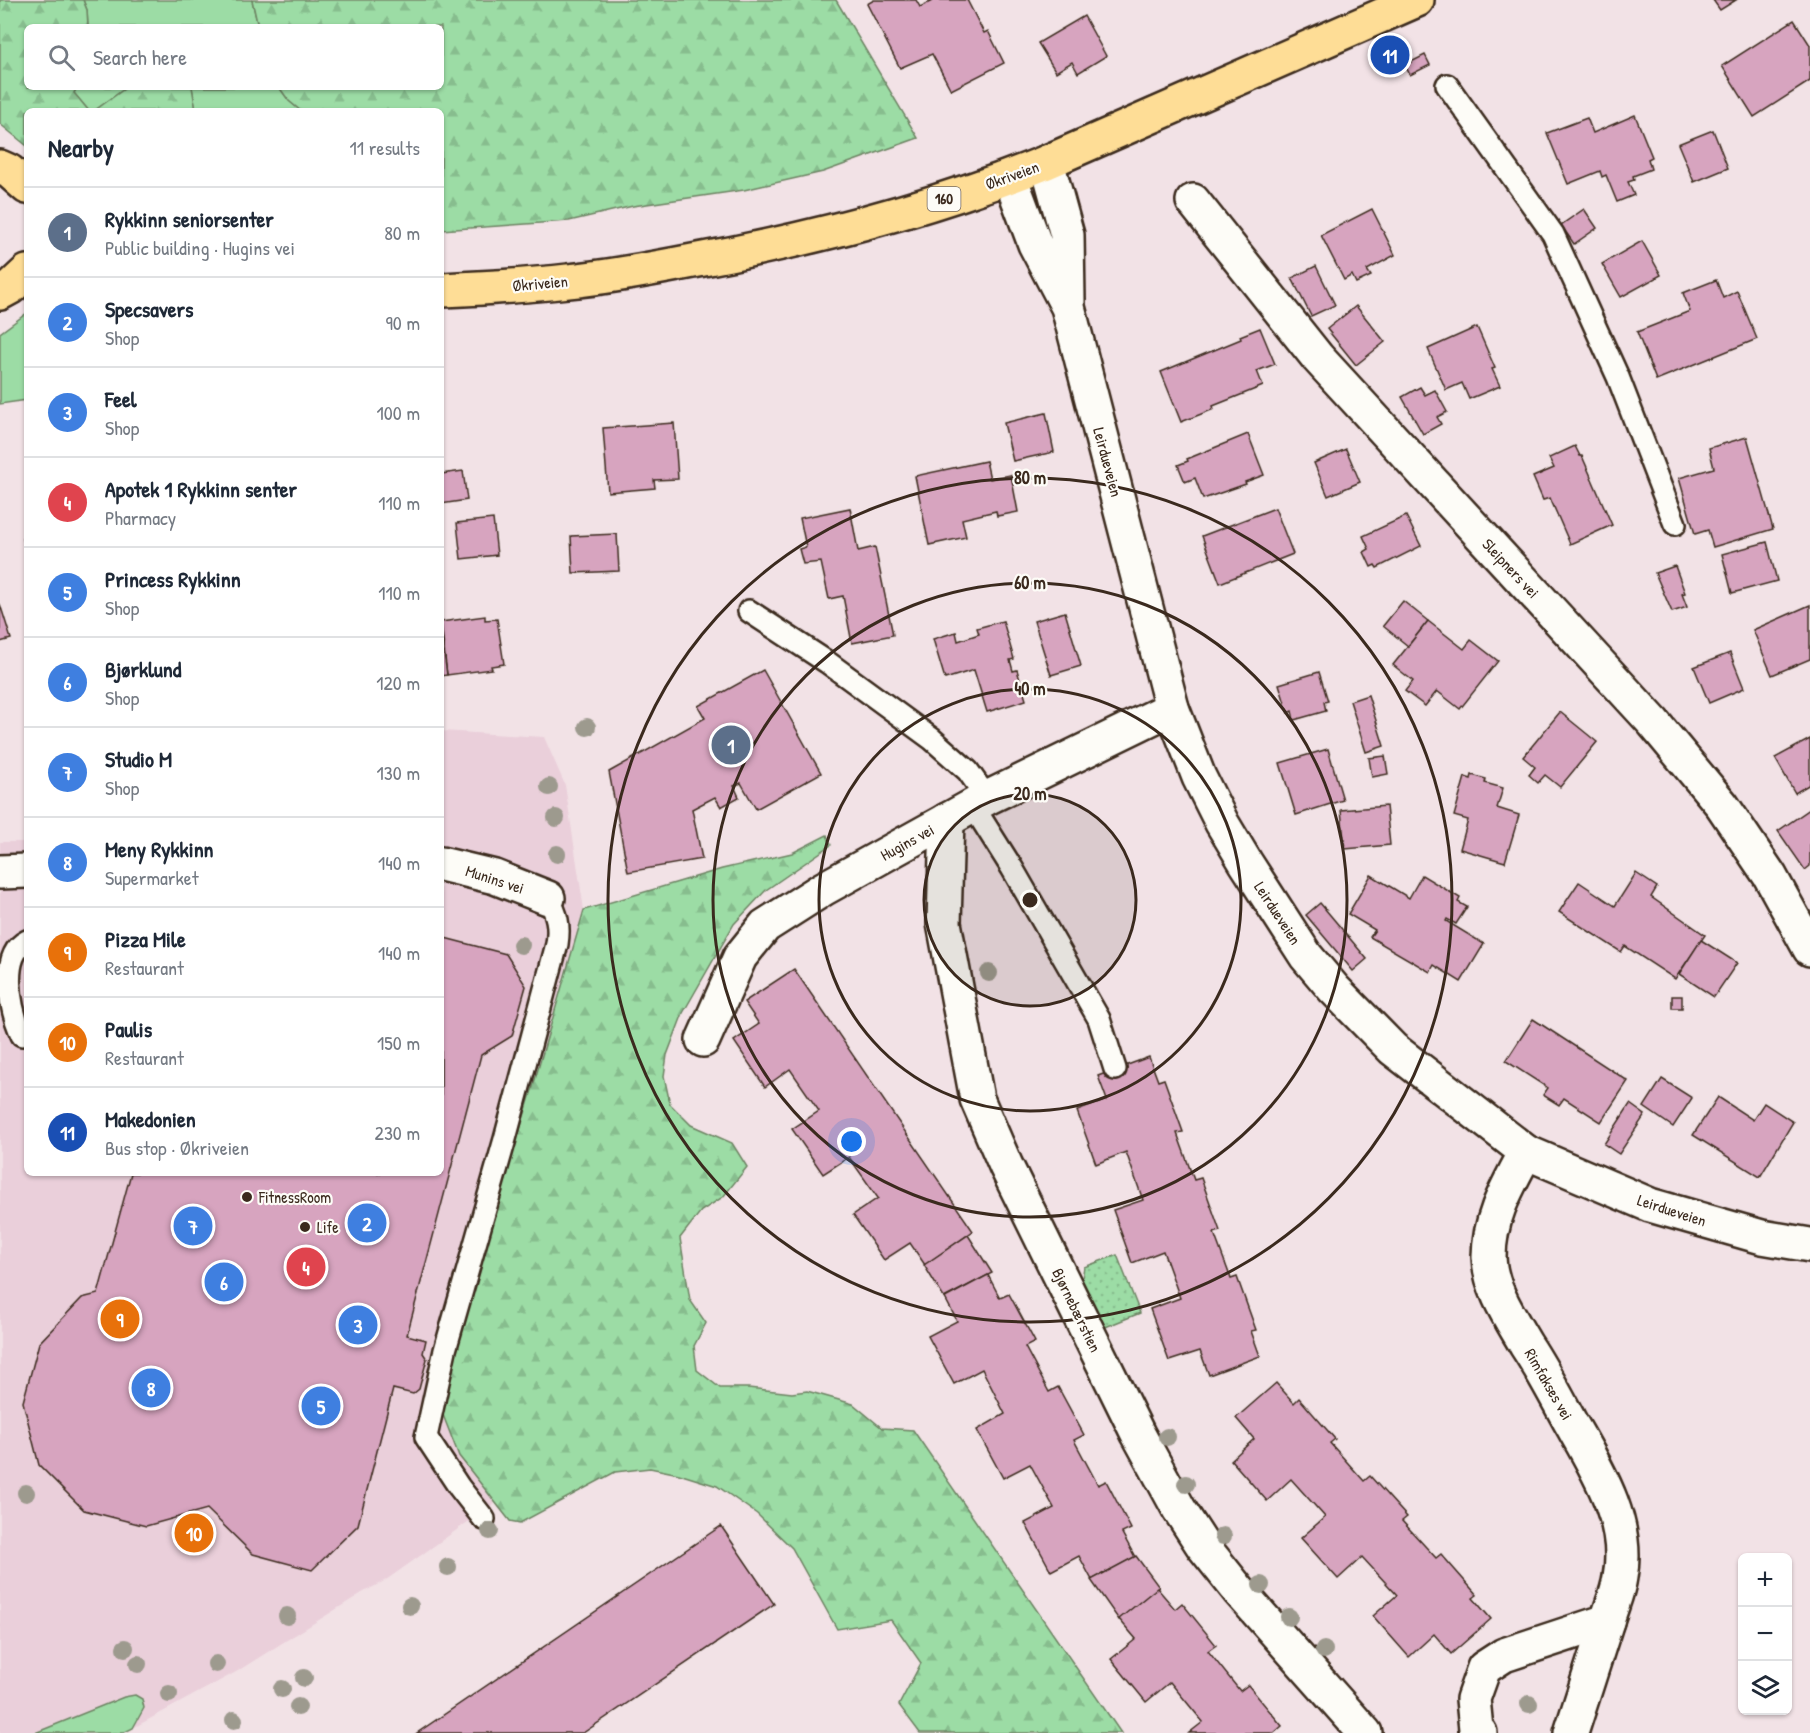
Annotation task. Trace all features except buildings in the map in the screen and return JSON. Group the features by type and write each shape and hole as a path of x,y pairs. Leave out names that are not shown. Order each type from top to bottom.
{"main road":[{"name":"Økriveien","path":"444,290 568,282 641,271 770,248 920,208 1047,162 1417,0"},
{"path":"0,167 9,171 24,184"}],"street":[{"name":"Leirdueveien","path":"1047,162 1067,236 1068,306"},
{"name":"Leirdueveien","path":"1010,177 1035,244 1068,306 1172,708 1199,777 1222,823 1306,956 1334,989 1393,1049 1526,1152 1650,1205 1762,1237 1810,1245"},
{"name":"Sleipners vei","path":"1193,201 1318,358 1653,722 1722,805 1770,876 1810,949"},
{"name":"Hugins vei","path":"703,1040 740,957 765,926 823,889 969,808 1172,708"},
{"name":"Bjørnebærstien","path":"969,808 944,923 977,1099 1006,1166 1138,1434 1179,1509 1203,1546 1239,1591 1365,1733"},
{"name":"Munins vei","path":"444,865 495,877 548,898"},
{"path":"0,872 24,871"},
{"name":"Rimfakses vei","path":"1526,1152 1503,1195 1492,1224 1489,1259 1494,1284 1511,1320 1540,1366 1586,1450 1609,1498 1621,1548 1621,1577 1571,1733"},
{"path":"1480,1733 1476,1729 1473,1699 1484,1668 1504,1655 1607,1621"}],"lane":[{"path":"1447,85 1553,234 1617,377 1675,524"},
{"path":"749,611 828,662 932,739 968,771 969,808 1012,868 1099,1019 1115,1070"},
{"path":"484,1519 459,1487 426,1437 445,1350 557,944 558,920 548,898"},
{"path":"22,1035 8,1005 2,984 2,968 9,952 24,943"}],"shaded area":[{"path":"444,731 544,737 565,785 584,910 447,1368 443,1415 459,1456 496,1502 386,1580 236,1672 133,1728 144,1708 142,1699 135,1695 124,1697 35,1733 0,1733 0,842 24,842 24,1176 444,1176"}],"green space":[{"path":"0,0 83,0 87,10 88,24 24,24 24,90 76,90 74,93 86,108 24,108 24,144 0,124"},
{"path":"83,0 252,0 257,24 88,24 87,10"},
{"path":"252,0 836,0 918,138 823,172 744,190 633,206 569,221 444,230 444,108 297,108 281,90 444,90 444,24 257,24"},
{"path":"76,90 123,90 98,108 86,108 74,93"},
{"path":"123,90 192,90 196,108 98,108"},
{"path":"192,90 281,90 297,108 196,108"},
{"path":"24,315 24,400 0,404 0,333"},
{"path":"827,835 831,845 766,890 734,924 683,1013 667,1055 664,1076 670,1104 691,1125 732,1143 747,1167 723,1197 701,1211 680,1238 690,1300 706,1323 694,1346 697,1370 720,1388 748,1388 792,1393 807,1391 853,1404 882,1428 913,1430 1121,1733 920,1733 899,1705 921,1663 891,1620 837,1629 792,1548 757,1514 717,1486 650,1468 615,1472 520,1523 510,1521 459,1456 443,1415 447,1368 584,910 722,869 792,853"},
{"path":"1117,1255 1140,1313 1098,1330 1080,1291 1084,1267"},
{"path":"135,1695 142,1699 144,1708 133,1728 123,1733 35,1733 124,1697"}],"place":[{"name":"Makedonien","path":"1390,55"},
{"name":"Rykkinn seniorsenter","path":"731,745"},
{"name":"FitnessRoom","path":"247,1197"},
{"name":"Specsavers","path":"367,1223"},
{"name":"Studio M","path":"193,1226"},
{"name":"Life","path":"305,1227"},
{"name":"Apotek 1 Rykkinn senter","path":"306,1267"},
{"name":"Bjørklund","path":"224,1282"},
{"name":"Pizza Mile","path":"120,1319"},
{"name":"Feel","path":"358,1325"},
{"name":"Meny Rykkinn","path":"151,1388"},
{"name":"Princess Rykkinn","path":"321,1406"},
{"name":"Paulis","path":"194,1533"}]}
